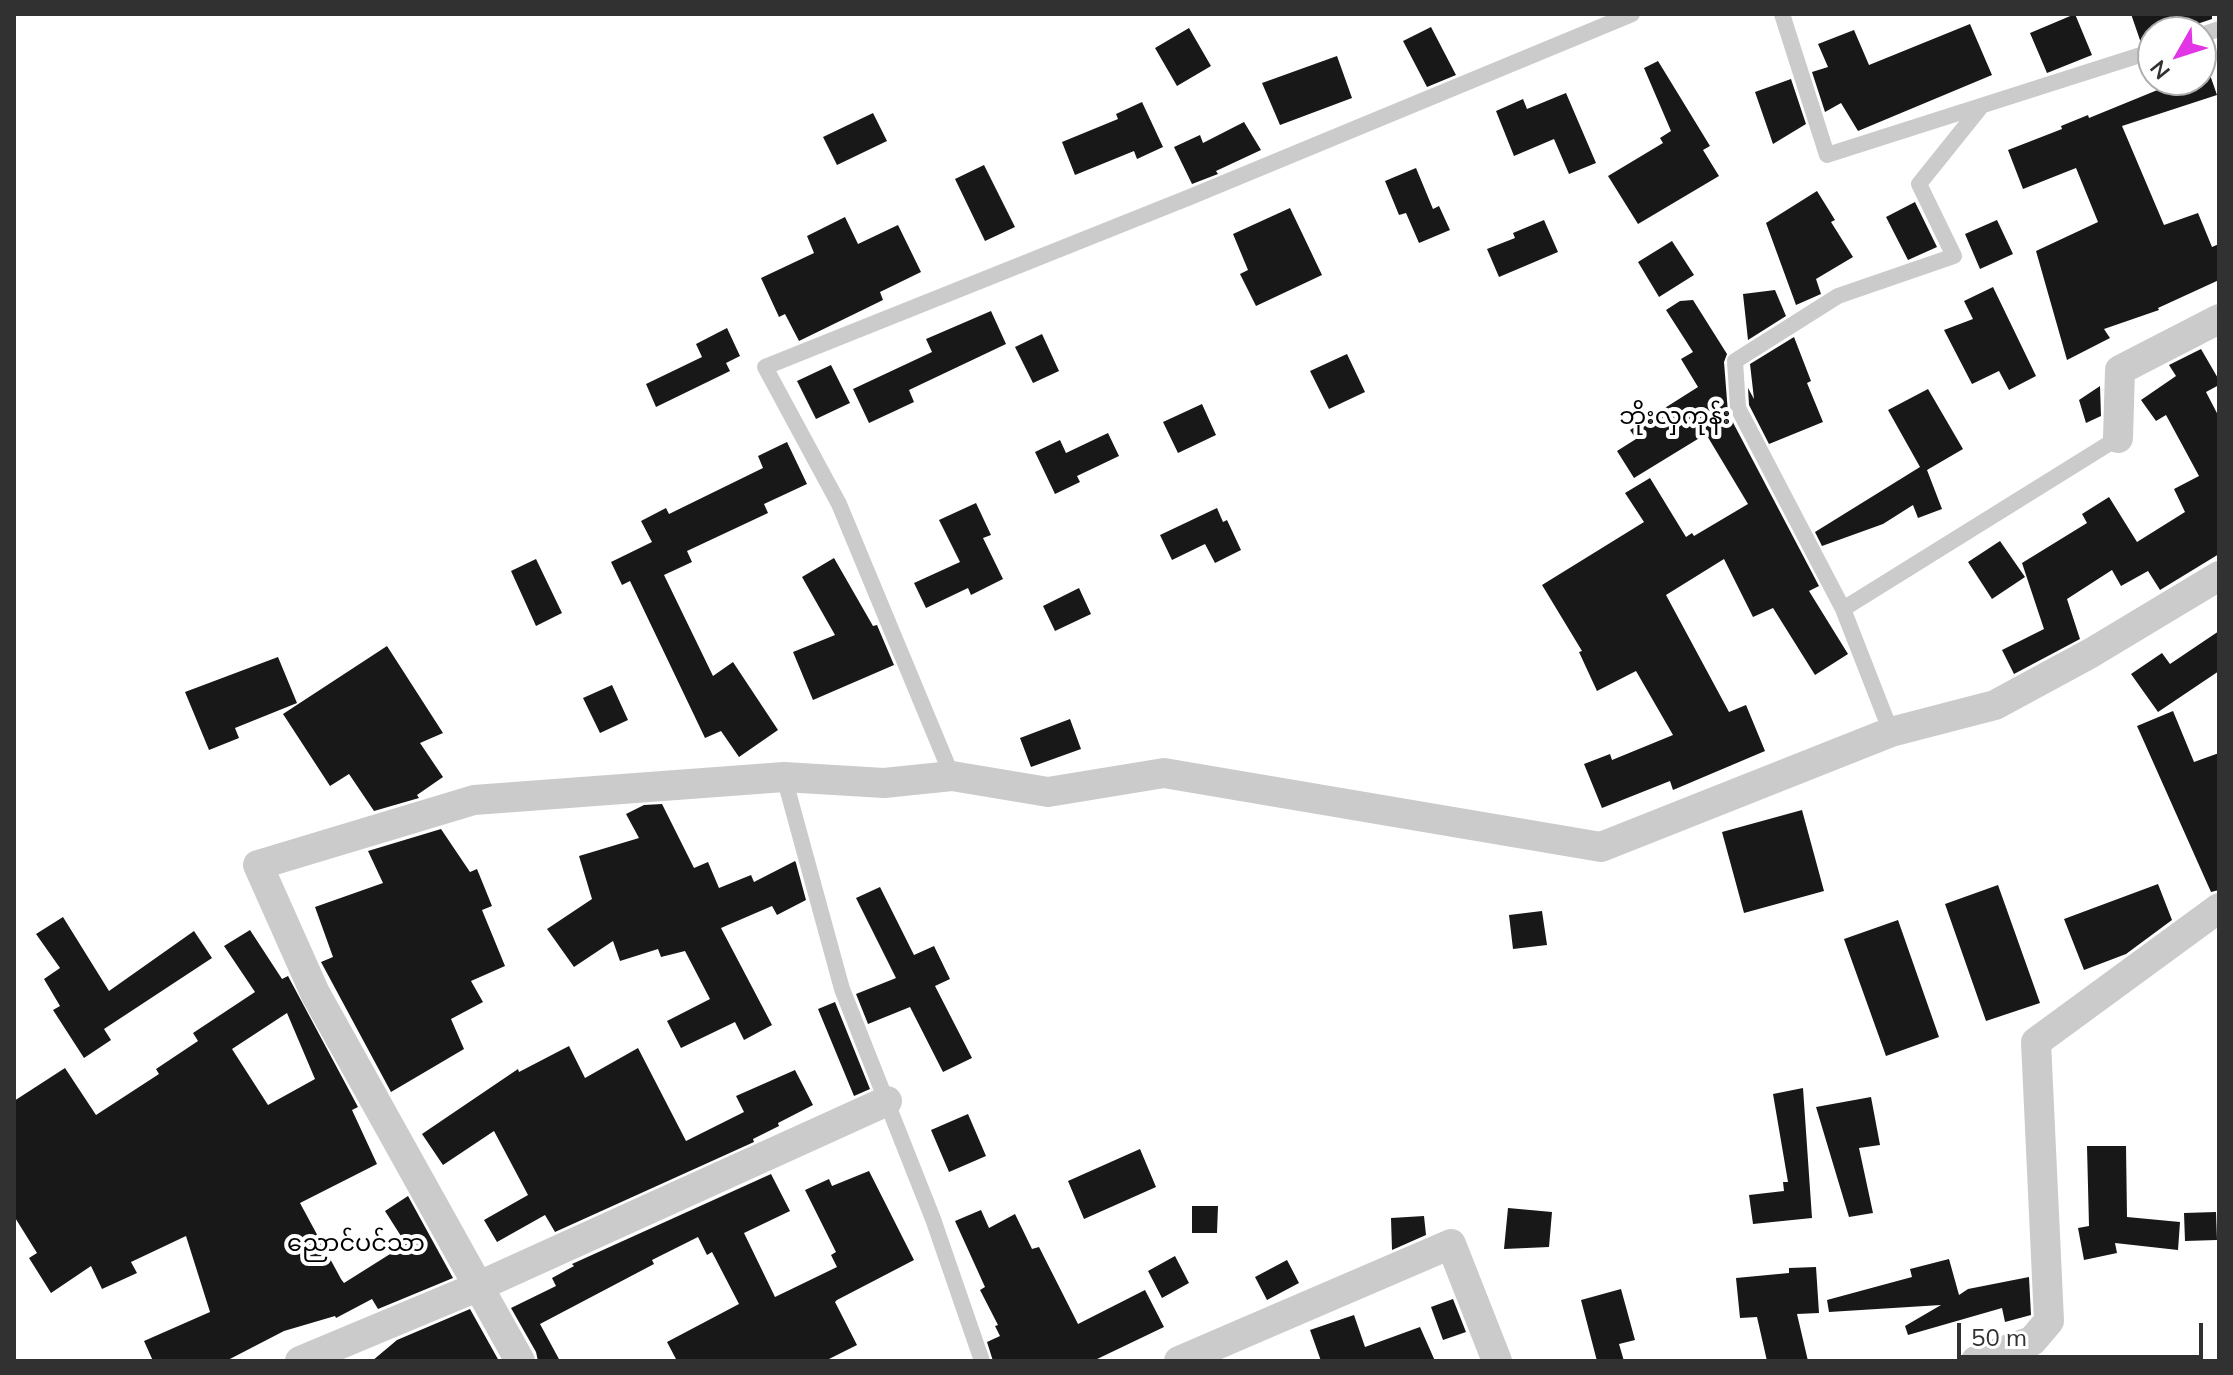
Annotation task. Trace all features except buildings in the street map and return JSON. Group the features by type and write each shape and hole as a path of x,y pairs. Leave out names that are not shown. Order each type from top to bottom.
{"street":[{"path":"2118,438 2120,370 2219,319"},
{"path":"520,1361 315,993 258,865 474,800 784,777 884,783 952,776 1048,792 1164,773 1601,847 1891,732 1995,705 2091,653 2219,576"},
{"path":"1976,1361 2032,1341 2049,1321 2036,1042 2219,908"},
{"path":"300,1361 477,1287 887,1101"},
{"path":"1179,1361 1451,1244 1497,1361"}],"lane":[{"path":"952,776 839,504 765,367 1190,197 1632,14"},
{"path":"1782,14 1827,155 2137,56"},
{"path":"1891,732 1843,609 1738,408 1735,361 1838,296 1954,256 1919,184 1980,108"},
{"path":"1843,609 2118,438"},
{"path":"784,777 842,989 933,1219 982,1361"}],"district":[{"name":"ဘိုးလှကုန်း","path":"1675,417"},
{"name":"ညောင်ပင်သာ","path":"356,1244"}]}
